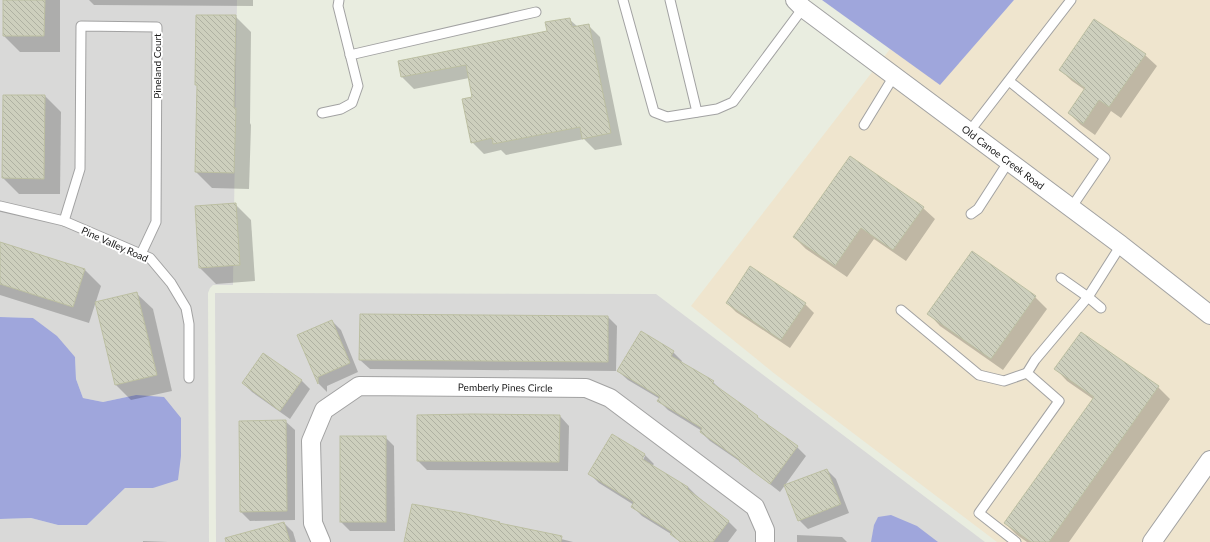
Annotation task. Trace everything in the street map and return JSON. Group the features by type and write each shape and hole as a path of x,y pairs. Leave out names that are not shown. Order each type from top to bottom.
{"street":[{"name":"Old Canoe Creek Road","path":"799,4 1121,245 1210,315"},
{"name":"Pemberly Pines Circle","path":"321,542 313,524 311,441 324,410 359,386 367,386 586,388 610,398 755,507 765,530 765,542"},
{"path":"1152,542 1210,460"}],"lane":[{"path":"322,113 341,109 352,103 358,86 338,6 339,0"},
{"path":"623,0 654,112 667,117 717,109 733,102 799,4"},
{"path":"670,0 697,112"},
{"path":"969,132 1071,0"},
{"path":"350,55 536,12"},
{"name":"Pineland Court","path":"64,221 80,168 81,26 157,27 156,222 141,254"},
{"path":"864,125 894,76"},
{"path":"1009,81 1106,158 1071,208"},
{"path":"971,214 978,209 1009,161"},
{"name":"Pine Valley Road","path":"0,206 64,221 150,258 171,283 186,308 189,324 189,378"},
{"path":"901,310 979,375 1004,381 1027,373 1035,360 1088,296 1121,245"},
{"path":"1061,278 1088,296 1101,308"},
{"path":"1016,542 979,512 1059,400 1027,373"}],"shaded area":[{"path":"0,0 237,0 233,285 213,285 208,293 209,542 0,542 0,519 31,518 58,525 87,525 125,488 153,488 181,456 136,395 103,402 83,398 76,379 75,357 33,318 0,317"},
{"path":"1014,0 1210,0 1210,542 997,542 775,374 691,306 890,49 940,84"},
{"path":"215,293 656,294 985,542 216,542"}],"water":[{"path":"822,0 1014,0 940,85"},
{"path":"0,317 33,318 57,336 75,357 76,379 83,398 103,402 136,395 164,397 181,418 181,456 178,480 153,488 125,488 87,525 58,525 31,518 0,519"},
{"path":"891,515 917,526 938,542 871,542 874,525 878,517"}],"building":[{"path":"3,0 45,0 44,36 3,36"},
{"path":"196,15 236,15 234,173 195,172 197,85 195,85"},
{"path":"570,18 572,27 589,24 611,133 582,139 580,127 493,144 492,138 471,143 462,99 472,97 466,65 401,77 398,61 547,31 545,22"},
{"path":"1094,19 1146,54 1109,107 1099,100 1083,124 1068,113 1085,88 1059,70"},
{"path":"3,95 45,95 44,179 2,178"},
{"path":"850,156 924,207 893,250 861,228 835,266 793,237"},
{"path":"236,203 240,265 199,268 195,206"},
{"path":"0,242 85,269 73,307 0,284"},
{"path":"972,251 1036,296 991,359 927,314"},
{"path":"750,266 806,303 781,340 726,303"},
{"path":"137,292 157,375 115,385 95,302"},
{"path":"360,314 608,316 608,362 359,360"},
{"path":"332,320 350,363 318,377 318,384 297,335"},
{"path":"641,331 674,351 671,356 714,381 712,383 798,446 770,484 739,461 740,460 700,432 702,428 657,401 660,397 617,371"},
{"path":"1081,332 1159,386 1049,542 1031,542 1004,523 1094,397 1054,369"},
{"path":"263,353 302,380 280,411 242,383"},
{"path":"417,415 560,415 559,462 417,461"},
{"path":"286,420 287,511 240,512 239,421"},
{"path":"612,434 645,454 642,459 688,487 687,489 729,521 713,542 681,542 670,534 672,532 631,507 634,502 588,474"},
{"path":"340,436 386,436 386,522 340,522"},
{"path":"827,469 841,504 798,521 784,485"},
{"path":"412,504 462,513 500,522 499,523 562,536 561,542 404,542"},
{"path":"284,522 290,542 226,542 225,538"}]}
